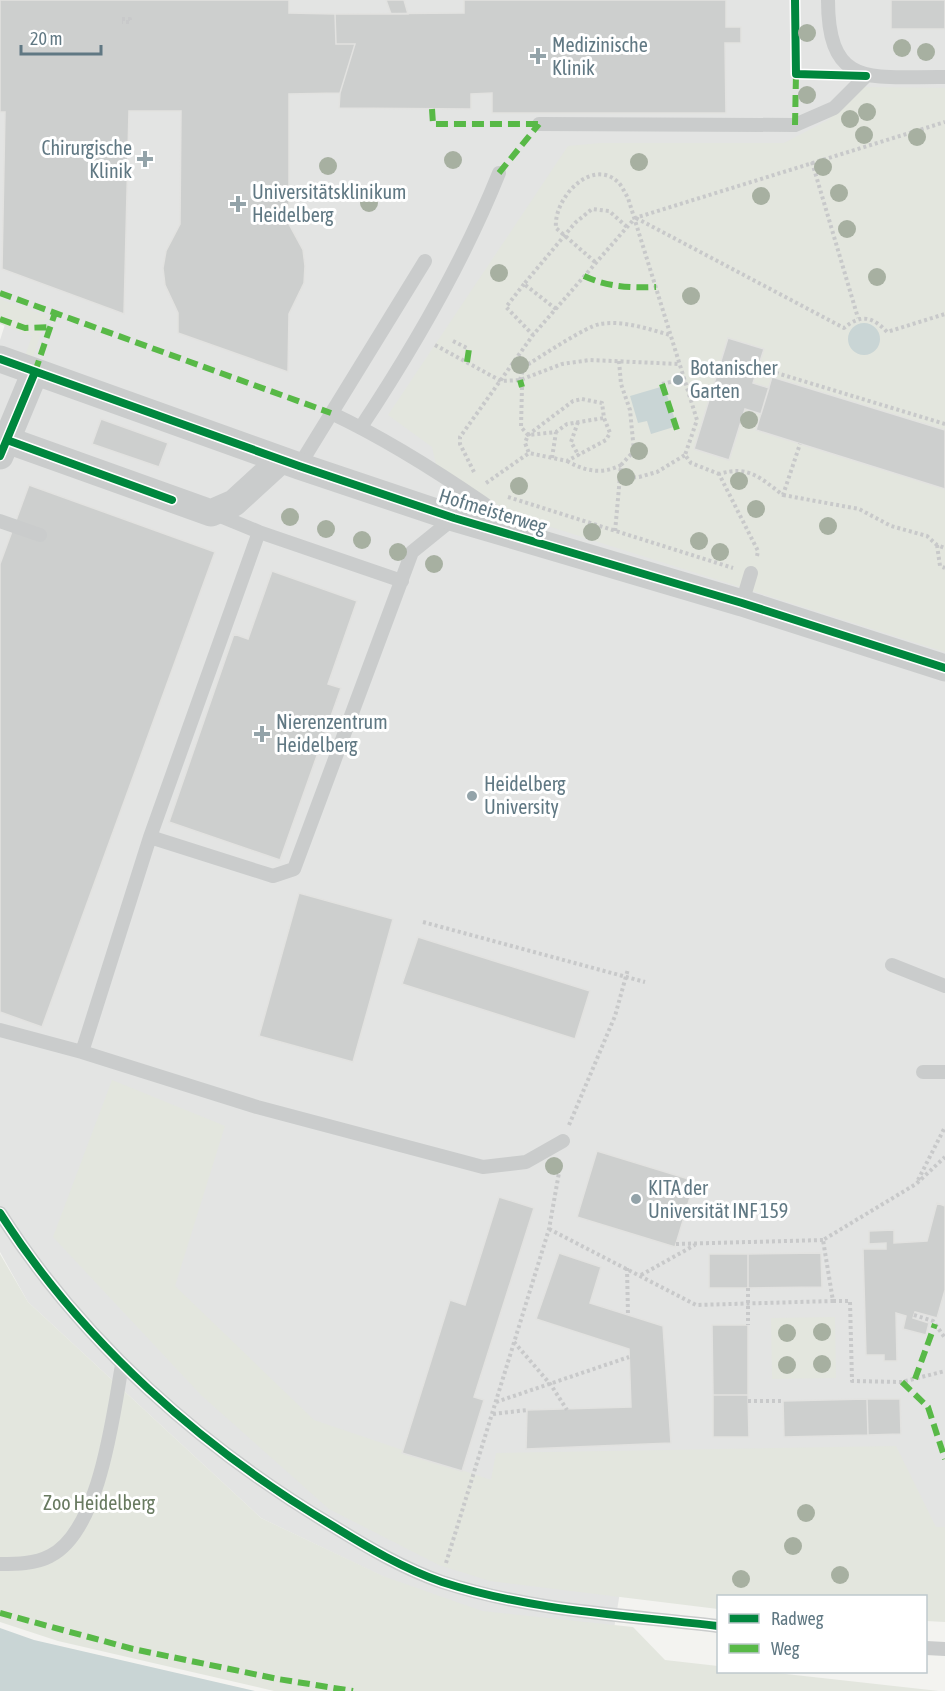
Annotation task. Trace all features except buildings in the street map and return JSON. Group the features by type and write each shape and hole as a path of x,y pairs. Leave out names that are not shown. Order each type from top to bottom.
{"street":[{"name":"Hofmeisterweg","path":"0,359 290,463 454,518 742,603 945,668"},
{"path":"35,372 3,448 211,513 234,502 290,463"}],"lane":[{"path":"828,0 831,42 839,58 848,68 866,76 945,77"},
{"path":"539,123 795,125 834,108 866,76"},
{"path":"361,427 451,277 479,222 499,173"},
{"path":"290,463 331,413 425,261"},
{"path":"331,413 361,427 486,505 521,536"},
{"path":"211,513 259,532 402,581"},
{"path":"150,837 273,876 294,869 412,552 454,518"},
{"path":"0,521 40,535"},
{"path":"82,1052 150,837 259,532"},
{"path":"742,603 751,573"},
{"path":"892,965 945,986"},
{"path":"0,1030 82,1052 257,1107 483,1167 526,1162 563,1140"},
{"path":"923,1072 945,1072"},
{"path":"0,1213 31,1262 122,1365 196,1431 285,1498 364,1545 441,1581 500,1599 717,1626"},
{"path":"0,1564 23,1563 51,1556 75,1533 95,1494 106,1454 122,1365"},
{"path":"927,1648 945,1649"}],"path":[{"path":"492,491 483,485 471,467 460,444 460,437 533,335 635,218 945,122"},
{"path":"812,162 858,318"},
{"path":"595,262 556,228 554,217 571,187 587,177 604,176 617,181 628,198 697,420 685,455 657,472 639,477 621,478"},
{"path":"533,335 506,307 581,216 592,209 609,212 627,227"},
{"path":"635,218 844,328 858,318 875,320 887,332 945,314"},
{"path":"524,284 556,309"},
{"path":"520,380 523,370 530,363 597,324 622,324 671,335"},
{"path":"453,341 469,349"},
{"path":"434,344 501,381 520,380 562,364 590,360 679,364"},
{"path":"483,485 529,453 567,461 580,468 600,472 610,471 621,465 634,451 630,410 621,384 619,360"},
{"path":"770,371 945,424"},
{"path":"662,384 684,379"},
{"path":"522,387 521,427 528,435"},
{"path":"529,453 525,443 528,435 573,400 602,403 603,418 610,434 606,440 567,461"},
{"path":"528,435 556,432 567,424 603,418"},
{"path":"578,422 571,442 579,456"},
{"path":"552,458 556,432"},
{"path":"783,495 800,444"},
{"path":"685,455 691,463 719,474 734,469 747,471 783,495 859,509 891,526 927,536 937,545 945,548"},
{"path":"615,532 621,465"},
{"path":"501,495 751,573 758,551 719,474"},
{"path":"937,545 940,566 945,568"},
{"path":"423,922 645,982"},
{"path":"441,1581 549,1229 554,1210 563,1140 615,1016 628,969"},
{"path":"916,1184 945,1127"},
{"path":"676,1244 823,1240 916,1184 945,1157"},
{"path":"549,1229 696,1305 850,1300 852,1382 902,1382 945,1371"},
{"path":"823,1240 833,1300"},
{"path":"640,1275 698,1244"},
{"path":"627,1268 628,1315"},
{"path":"748,1288 748,1325"},
{"path":"915,1315 933,1321 945,1338"},
{"path":"514,1341 551,1384 567,1410"},
{"path":"496,1402 629,1357"},
{"path":"748,1401 783,1401"},
{"path":"493,1414 527,1410"}],"shaded area":[{"name":"Heidelberg University","path":"0,0 945,0 945,1617 927,1595 717,1596 620,1592 611,1647 482,1624 261,1518 28,1302 0,1252 0,340 9,312 0,308"},
{"path":"864,323 875,328 880,339 875,350 864,355 853,350 848,339 853,328"},
{"path":"664,386 677,426 651,434 647,421 638,423 630,396"},
{"path":"0,1628 34,1640 255,1691 0,1691"}],"green space":[{"name":"Botanischer Garten","path":"862,87 945,88 945,652 513,515 436,464 432,447 388,415 568,146 600,143 784,143 828,120"},
{"path":"0,299 47,316 33,357 25,356 32,336 0,324"},
{"path":"112,1080 225,1126 175,1286 314,1420 491,1480 496,1453 896,1446 936,1527 945,1527 945,1622 927,1621 927,1595 717,1595 717,1609 490,1581 439,1565 329,1509 201,1395 53,1237"},
{"name":"Zoo Heidelberg","path":"0,1254 28,1302 261,1518 383,1576 482,1611 633,1627 665,1660 717,1666 717,1673 777,1673 939,1691 274,1691 58,1641 0,1622"},
{"path":"835,1317 836,1378 772,1379 771,1318"}],"marked path":[{"path":"795,125 796,74"},
{"path":"432,109 433,124 539,124"},
{"path":"499,173 539,124"},
{"path":"584,276 619,286 656,287"},
{"path":"0,293 331,413"},
{"path":"35,372 55,313"},
{"path":"0,319 25,328 50,327"},
{"path":"467,362 469,349"},
{"path":"520,380 522,387"},
{"path":"662,384 677,430"},
{"path":"915,1379 935,1324"},
{"path":"902,1382 928,1407 945,1459"},
{"path":"0,1613 133,1649 278,1679 353,1691"}],"cycle path":[{"path":"795,0 796,74 866,76"},
{"path":"0,359 299,466 454,518 742,603 945,668"},
{"path":"0,456 35,372"},
{"path":"7,440 172,500"},
{"path":"0,1213 32,1260 68,1305 148,1389 237,1462 284,1495 372,1550 442,1582 510,1600 579,1611 717,1626"}],"place":[{"name":"Medizinische Klinik","path":"538,56"},
{"name":"Chirurgische Klinik","path":"145,159"},
{"name":"Universitätsklinikum Heidelberg","path":"238,204"},
{"name":"Botanischer Garten","path":"678,380"},
{"name":"Nierenzentrum Heidelberg","path":"262,734"},
{"name":"Heidelberg University","path":"472,796"},
{"name":"KITA der Universität INF 159","path":"636,1199"}]}
